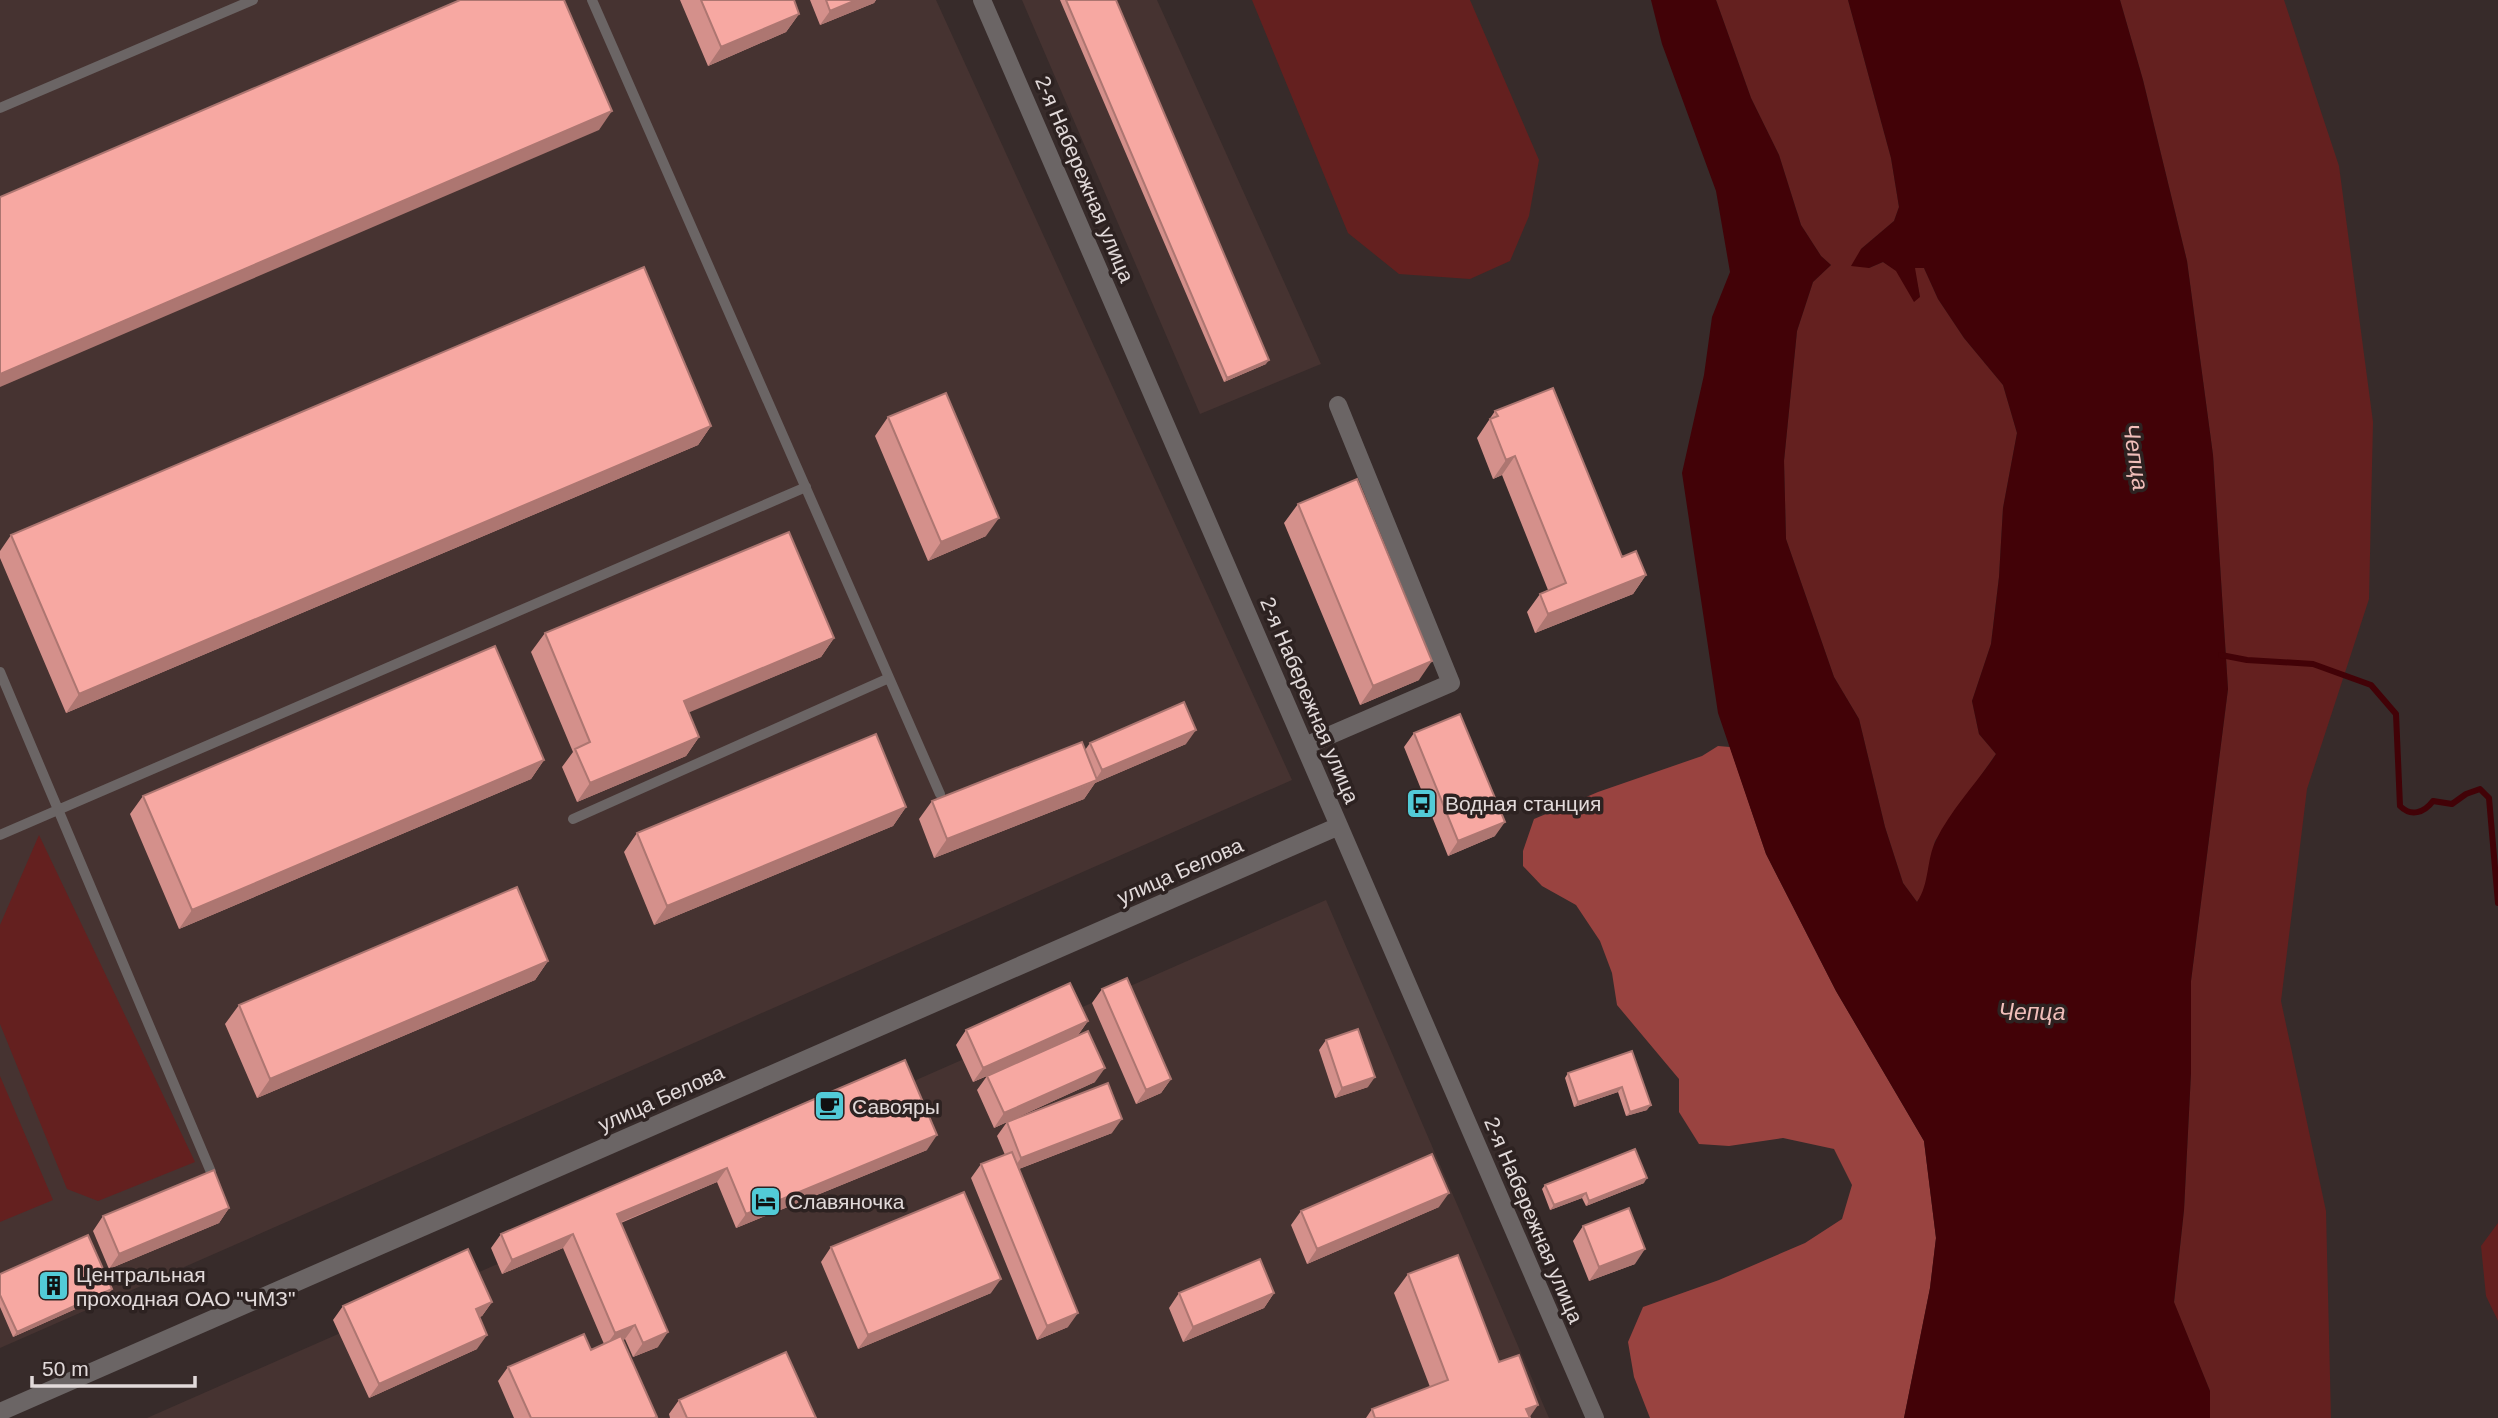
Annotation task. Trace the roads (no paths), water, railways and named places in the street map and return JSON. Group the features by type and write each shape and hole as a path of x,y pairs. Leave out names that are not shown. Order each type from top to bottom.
{"street":[{"name":"2-я Набережная улица","path":"982,0 1595,1418"},
{"path":"1305,746 1451,683 1338,405"},
{"name":"улица Белова","path":"0,1412 1339,826"}],"lane":[{"path":"0,108 253,0"},
{"path":"592,0 940,794"},
{"path":"0,835 806,487"},
{"path":"0,673 211,1172"},
{"path":"573,819 889,678"}],"water":[{"name":"Чепца","path":"1651,0 1716,0 1751,98 1779,155 1801,225 1821,256 1831,265 1813,282 1797,331 1784,461 1786,539 1834,677 1859,719 1885,827 1903,883 1917,902 1924,887 1936,840 1949,817 1996,754 1979,734 1972,701 1991,644 2003,508 2017,433 2003,385 1964,338 1938,299 1924,268 1915,268 1920,297 1914,302 1896,271 1883,262 1869,268 1851,266 1861,249 1894,221 1899,207 1891,158 1848,0 2120,0 2143,80 2187,261 2213,455 2228,689 2191,981 2191,1073 2184,1210 2174,1302 2210,1391 2210,1418 1904,1418 1930,1288 1936,1238 1924,1141 1836,991 1766,854 1718,713 1682,473 1704,375 1712,317 1730,272 1716,191 1662,44"}],"waterway":[{"path":"2221,655 2247,660 2313,664 2371,685 2396,714 2400,806 2409,812 2417,812 2433,801 2452,804 2466,794 2480,789 2489,798 2498,903"}],"place":[{"name":"Водная станция","path":"1422,803"},
{"name":"Савояры","path":"829,1106"},
{"name":"Славяночка","path":"765,1201"},
{"name":"Центральная проходная ОАО \"ЧМЗ\"","path":"53,1286"}]}
